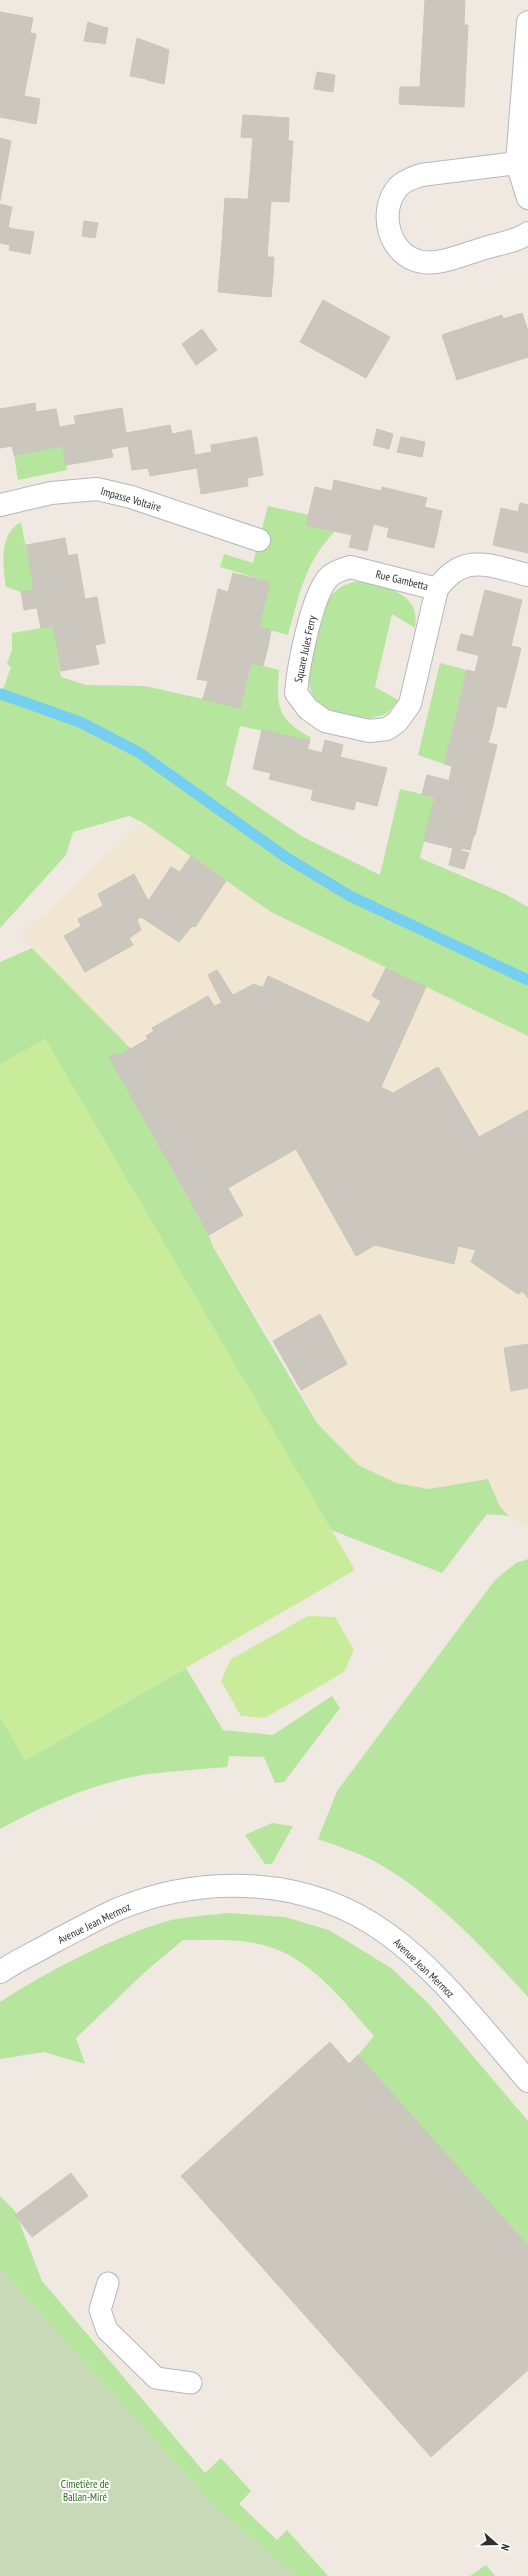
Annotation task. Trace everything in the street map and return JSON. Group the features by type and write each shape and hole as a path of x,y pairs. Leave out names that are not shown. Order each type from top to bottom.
{"street":[{"path":"528,22 517,163 528,198"},
{"path":"517,163 421,175 410,179 400,185 394,194 388,211 388,227 392,239 401,250 422,262 441,261 528,233"},
{"name":"Impasse Voltaire","path":"0,505 51,493 97,489 131,497 259,540"},
{"name":"Rue Gambetta","path":"360,569 437,589 446,577 465,565 484,564 528,575"},
{"name":"Square Jules Ferry","path":"360,569 350,567 339,570 330,576 316,597 297,678 296,693 308,709 325,721 369,731 380,731 398,722 405,713 437,589"},
{"name":"Avenue Jean Mermoz","path":"0,1972 118,1909 148,1899 191,1889 226,1886 258,1885 282,1889 328,1902 386,1932 412,1953 483,2028 528,2081"}],"lane":[{"path":"108,2283 100,2310 107,2330 156,2378 191,2383"}],"shaded area":[{"path":"142,822 271,912 528,1036 528,1529 500,1507 488,1479 429,1489 396,1483 358,1465 317,1423 301,1390 347,1364 320,1315 273,1341 212,1245 209,1235 109,1057 131,1049 21,936"}],"green space":[{"path":"63,446 67,470 18,480 14,455"},
{"path":"268,506 309,515 307,525 335,531 316,555 304,580 288,635 259,627 270,582 220,567 224,554 253,563"},
{"path":"21,522 34,590 21,592 6,587 3,558 9,533"},
{"path":"364,581 401,594 413,607 416,617 415,628 392,614 375,687 398,700 385,714 370,718 347,717 327,709 312,694 309,684 310,667 327,602 330,597 342,586"},
{"path":"53,626 61,677 86,685 145,686 203,699 251,663 279,670 278,693 281,710 291,724 310,737 310,741 240,726 226,785 303,837 380,875 400,789 435,797 420,858 505,894 528,907 528,1036 271,912 142,822 129,816 73,832 66,855 0,928 0,698 11,667 7,664 12,650 12,633"},
{"path":"440,663 467,670 444,764 418,755"},
{"path":"32,948 131,1049 118,1056 116,1053 109,1057 209,1235 212,1245 317,1423 358,1465 396,1483 429,1489 488,1479 500,1507 509,1516 487,1514 442,1573 331,1530 45,1039 0,1065 0,962"},
{"path":"45,1039 355,1570 25,1761 0,1717 0,1065"},
{"path":"528,1559 528,1997 464,1930 411,1885 374,1861 318,1839 337,1791 495,1580 516,1563"},
{"path":"308,1616 335,1617 354,1650 344,1672 265,1718 241,1716 221,1681 231,1659"},
{"path":"186,1668 223,1730 273,1735 332,1696 340,1708 284,1782 275,1783 264,1757 229,1756 227,1767 148,1774 109,1782 90,1788 35,1811 0,1829 0,1717 26,1760"},
{"path":"272,1823 293,1826 272,1864 265,1864 245,1835"},
{"path":"228,1913 285,1917 329,1930 391,1968 428,2003 528,2121 528,2246 358,2055 374,2036 325,1982 296,1959 280,1951 263,1945 244,1941 183,1940 145,1972 76,2038 85,2064 44,2052 0,2059 0,2002 59,1967 100,1947 143,1929 172,1920"},
{"path":"0,2196 15,2211 42,2281 205,2473 221,2458 251,2491 239,2504 277,2540 287,2530 328,2576 296,2576 214,2506 0,2269"},
{"name":"Cimetière de Ballan-Miré","path":"0,2269 214,2506 296,2576 0,2576"},
{"path":"486,2565 495,2576 470,2576"}],"building":[{"path":"425,0 465,0 464,25 468,25 464,107 419,105"},
{"path":"0,12 33,18 30,33 0,27"},
{"path":"88,22 103,27 100,43 84,41"},
{"path":"0,27 36,34 24,96 40,99 36,124 0,117"},
{"path":"103,27 108,28 105,44 100,43"},
{"path":"137,38 153,44 147,79 130,76"},
{"path":"153,44 169,50 164,84 147,80"},
{"path":"317,72 335,75 333,92 314,89"},
{"path":"400,87 420,87 419,105 399,104"},
{"path":"243,115 289,118 288,141 293,141 289,202 248,200 253,138 241,137"},
{"path":"0,138 11,141 0,201"},
{"path":"225,198 271,201 267,257 274,257 273,277 231,273 232,256 221,256"},
{"path":"0,204 12,207 8,228 0,226"},
{"path":"84,221 98,223 95,238 82,236"},
{"path":"0,226 14,229 10,245 0,243"},
{"path":"14,229 34,232 30,254 9,250"},
{"path":"221,256 232,256 231,273 273,277 271,297 218,292"},
{"path":"323,300 390,337 366,378 300,342"},
{"path":"522,313 528,331 528,357 457,380 442,335 502,315 503,319"},
{"path":"202,329 217,350 196,365 182,344"},
{"path":"35,403 36,412 56,409 63,446 14,455 12,446 0,448 0,409"},
{"path":"122,408 128,446 111,449 113,457 66,465 60,427 76,424 74,416"},
{"path":"170,425 172,434 191,430 197,468 150,476 148,468 132,470 126,433"},
{"path":"377,429 393,434 389,449 373,445"},
{"path":"257,437 263,475 247,478 248,486 201,494 195,455 212,452 211,445"},
{"path":"401,437 425,442 422,457 397,452"},
{"path":"334,480 381,491 367,551 349,547 352,535 306,525 315,487 332,491"},
{"path":"382,487 427,498 424,507 442,511 434,548 387,537 389,528 374,524"},
{"path":"520,503 528,505 528,553 493,545 501,508 518,512"},
{"path":"65,538 68,556 77,554 85,599 24,610 21,592 34,590 26,545"},
{"path":"233,573 270,582 259,627 271,630 268,647 208,633 218,589 228,592"},
{"path":"485,590 522,600 511,646 521,648 517,665 457,650 461,634 473,637"},
{"path":"97,597 105,643 95,645 99,664 61,671 53,626 41,628 37,608"},
{"path":"208,633 268,647 263,666 251,663 240,708 203,699 208,681 197,679"},
{"path":"479,656 517,665 506,708 497,706 493,725 456,716 467,670 475,672"},
{"path":"456,716 493,725 488,743 497,745 486,790 449,781 452,766 444,764"},
{"path":"262,730 310,741 307,749 323,753 314,790 269,779 271,773 253,769"},
{"path":"325,740 343,745 340,757 387,768 377,806 356,801 354,810 311,800"},
{"path":"427,775 486,790 475,835 466,832 461,850 424,841 435,797 422,794"},
{"path":"466,832 474,834 470,850 461,848"},
{"path":"453,848 469,853 464,869 449,865"},
{"path":"191,856 226,881 195,927 192,926 179,942 141,917 137,920 141,930 129,938 133,945 85,972 64,936 106,912 98,894 134,874 150,904 160,899 168,904 176,892 169,888"},
{"path":"171,867 180,872 169,888 176,892 168,904 160,899 150,904 149,900"},
{"path":"103,906 106,912 81,926 78,919"},
{"path":"386,968 426,987 381,1087 393,1093 438,1067 479,1137 528,1110 528,1219 514,1227 528,1238 528,1298 513,1279 476,1250 458,1246 454,1264 375,1245 356,1256 296,1149 228,1188 221,1176 187,1195 109,1057 116,1053 118,1056 148,1039 146,1036 154,1031 152,1028 208,996 214,1006 222,1003 208,975 217,970 242,1010 251,1014 268,976 369,1023 381,1001 372,996"},
{"path":"254,984 264,988 251,1014 242,1010 233,995"},
{"path":"221,1176 243,1215 209,1235 187,1195"},
{"path":"528,1219 528,1238 514,1227"},
{"path":"476,1250 501,1268 523,1291 518,1294 471,1262"},
{"path":"320,1314 347,1364 301,1390 273,1341"},
{"path":"528,1344 528,1388 511,1391 504,1348"},
{"path":"330,2042 349,2064 358,2055 528,2246 528,2370 431,2457 181,2176"},
{"path":"71,2173 88,2196 32,2237 15,2215"}],"waterway":[{"path":"1,694 80,722 138,752 287,858 350,896 528,980"}]}
